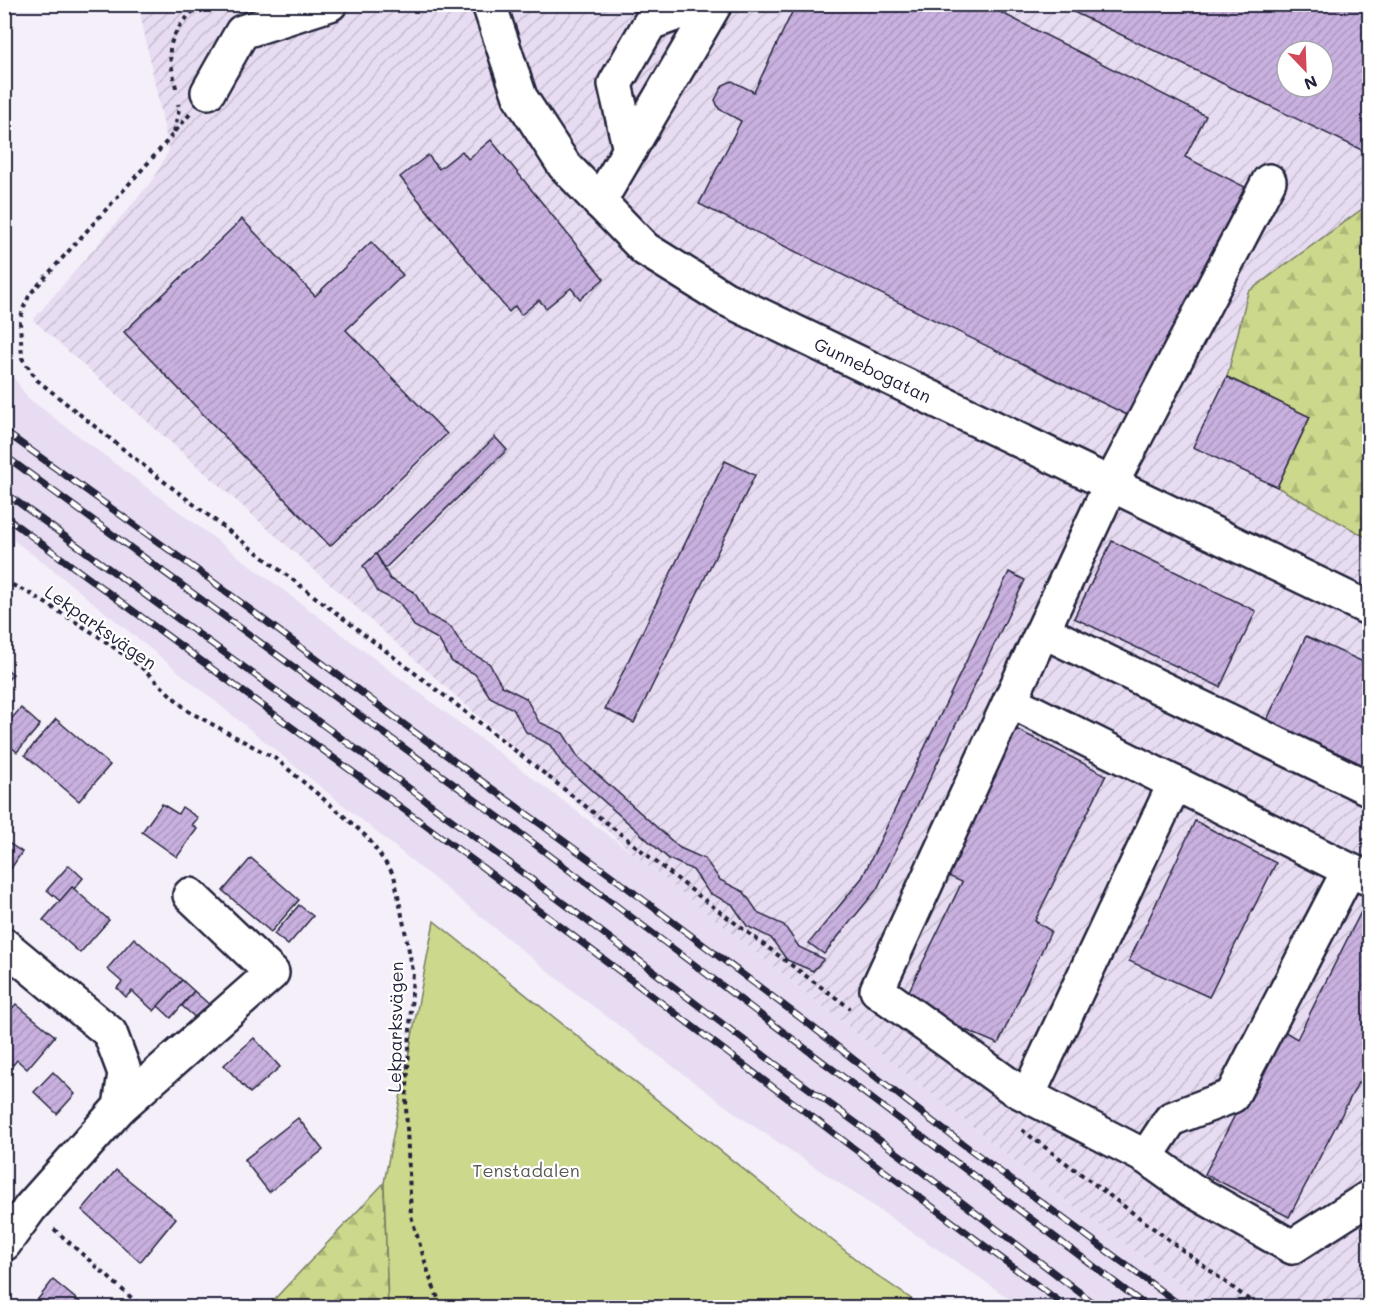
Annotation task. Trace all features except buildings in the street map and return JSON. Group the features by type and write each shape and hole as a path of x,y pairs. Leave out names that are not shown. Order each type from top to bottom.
{"street":[{"path":"208,92 242,32 330,4"},
{"name":"Gunnebogatan","path":"489,4 520,97 564,165 645,249 724,298 1370,609"},
{"path":"630,150 615,84 650,23 703,4"},
{"path":"599,202 715,4"},
{"path":"1269,181 1111,484 877,990 1013,1088 1146,1157 1192,1190 1292,1247 1370,1197"},
{"path":"1043,631 1370,789"},
{"path":"1010,701 1359,874 1232,1096 1171,1119 1146,1157"},
{"path":"1028,1095 1175,783"},
{"path":"4,1244 30,1208 120,1107 272,973 190,895"},
{"path":"4,945 110,1033 125,1073 120,1107"}],"path":[{"path":"174,133 179,109 170,54 172,41 181,26 201,4"},
{"path":"208,92 30,294 20,322 22,358 37,380 167,484 488,729 699,896 810,980 857,1012"},
{"name":"Lekparksvägen","path":"4,581 31,594 98,636 142,668 188,711 276,759 368,838 394,875 413,971 406,1106 411,1216 431,1281 442,1308"},
{"path":"1017,1126 1260,1308"},
{"path":"30,1208 144,1308"}],"shaded area":[{"path":"152,5 1369,5 1369,1307 1211,1307 1045,1185 636,856 33,320 153,180 169,150 139,8"},
{"path":"4,364 28,398 636,856 1045,1185 1211,1307 1020,1307 739,1116 569,988 47,565 5,534"}],"green space":[{"path":"1369,204 1369,539 1277,487 1310,417 1227,377 1248,292"},
{"name":"Tenstadalen","path":"434,921 868,1269 923,1307 388,1307 384,1183"},
{"path":"384,1183 388,1307 267,1307"}],"railway":[{"path":"4,431 204,575 613,877 810,1025 932,1121 1184,1308"},
{"path":"4,455 504,821 1149,1308"},
{"path":"4,492 374,762 900,1155 1100,1308"},
{"path":"4,516 474,861 1068,1308"}]}
